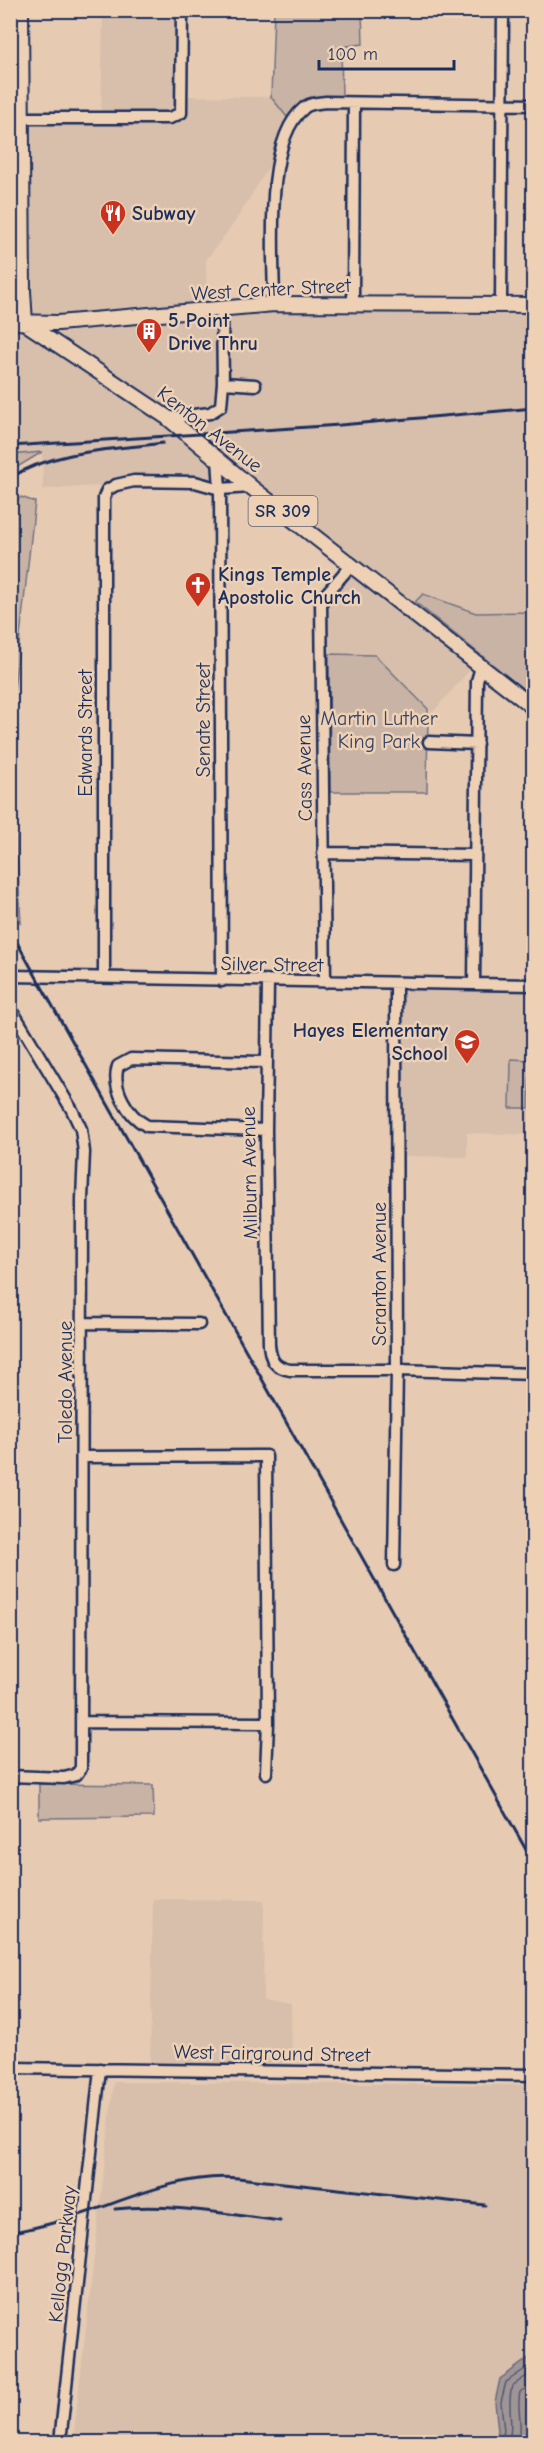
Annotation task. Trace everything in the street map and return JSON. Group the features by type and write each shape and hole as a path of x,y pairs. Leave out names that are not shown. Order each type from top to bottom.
{"main road":[{"path":"21,10 22,291 25,323"},
{"name":"West Center Street","path":"10,322 58,323 274,304 534,305"},
{"name":"Kenton Avenue","path":"25,323 168,418 251,487 534,708"}],"street":[{"path":"22,118 170,118 182,113 182,10"},
{"path":"501,305 503,10"},
{"path":"274,304 275,173 281,147 292,121 305,106 326,102 534,105"},
{"path":"353,304 354,103"},
{"path":"168,418 210,413 221,406 222,309"},
{"path":"223,383 255,384"},
{"name":"Senate Street","path":"218,459 222,981"},
{"name":"Edwards Street","path":"104,977 103,504 107,490 116,485 135,481 195,482 220,489"},
{"path":"220,489 251,487"},
{"name":"Cass Avenue","path":"325,982 321,600 352,564"},
{"path":"474,984 477,681 481,667"},
{"path":"429,742 477,744"},
{"path":"323,853 474,855"},
{"name":"Silver Street","path":"10,976 534,985"},
{"name":"Milburn Avenue","path":"268,982 266,1130 270,1359 273,1364 290,1370 397,1370"},
{"name":"Scranton Avenue","path":"394,1565 397,1370 396,984"},
{"name":"Toledo Avenue","path":"10,1007 72,1110 81,1129 84,1152 82,1199 82,1762 76,1775 64,1778 10,1776"},
{"path":"266,1130 147,1126 136,1120 121,1096 115,1076 118,1066 131,1059 267,1062"},
{"path":"83,1323 199,1324"},
{"path":"397,1370 534,1374"},
{"path":"83,1457 266,1456 268,1723 266,1773"},
{"path":"81,1722 268,1723"},
{"name":"West Fairground Street","path":"10,2068 534,2075"},
{"name":"Kellogg Parkway","path":"60,2442 100,2069"}],"shaded area":[{"path":"11,11 20,11 22,118 101,120 103,11 183,11 183,96 271,97 287,117 275,157 234,223 206,260 207,310 533,304 533,612 476,613 423,594 415,601 482,656 432,713 376,655 318,654 318,602 351,562 265,493 222,480 43,489 42,453 11,455"},
{"name":"Hayes Elementary School","path":"408,989 530,990 534,995 533,1135 467,1133 467,1157 402,1156 401,997"},
{"path":"153,1899 264,1900 263,1999 291,2004 292,2066 150,2064"},
{"path":"114,2082 533,2085 533,2355 504,2374 495,2402 498,2432 494,2442 73,2442"}],"green space":[{"path":"274,11 362,11 363,44 341,47 342,96 323,97 287,117 271,97"},
{"path":"42,452 11,471 11,455"},
{"path":"21,497 35,502 11,717 10,508"},
{"path":"423,594 476,613 533,612 533,697 415,602"},
{"name":"Martin Luther King Park","path":"329,654 375,655 428,709 427,792 330,792"},
{"path":"11,748 21,924 11,906"},
{"path":"511,1059 530,1060 529,1108 510,1108"},
{"path":"39,1784 153,1785 154,1817 39,1818"}],"water":[{"path":"533,2355 533,2442 494,2442 498,2431 495,2402 500,2379"}],"railway":[{"path":"10,446 340,425 534,408"},
{"path":"10,478 27,469 65,456 163,443"},
{"path":"10,930 534,1864"},
{"path":"10,2233 60,2221 148,2191 215,2177 485,2205"},
{"path":"115,2209 177,2208 280,2221"}],"place":[{"name":"Subway","path":"113,236"},
{"name":"5 Point Drive Thru","path":"149,354"},
{"name":"Kings Temple Apostolic Church","path":"198,608"},
{"name":"Hayes Elementary School","path":"467,1065"}]}
